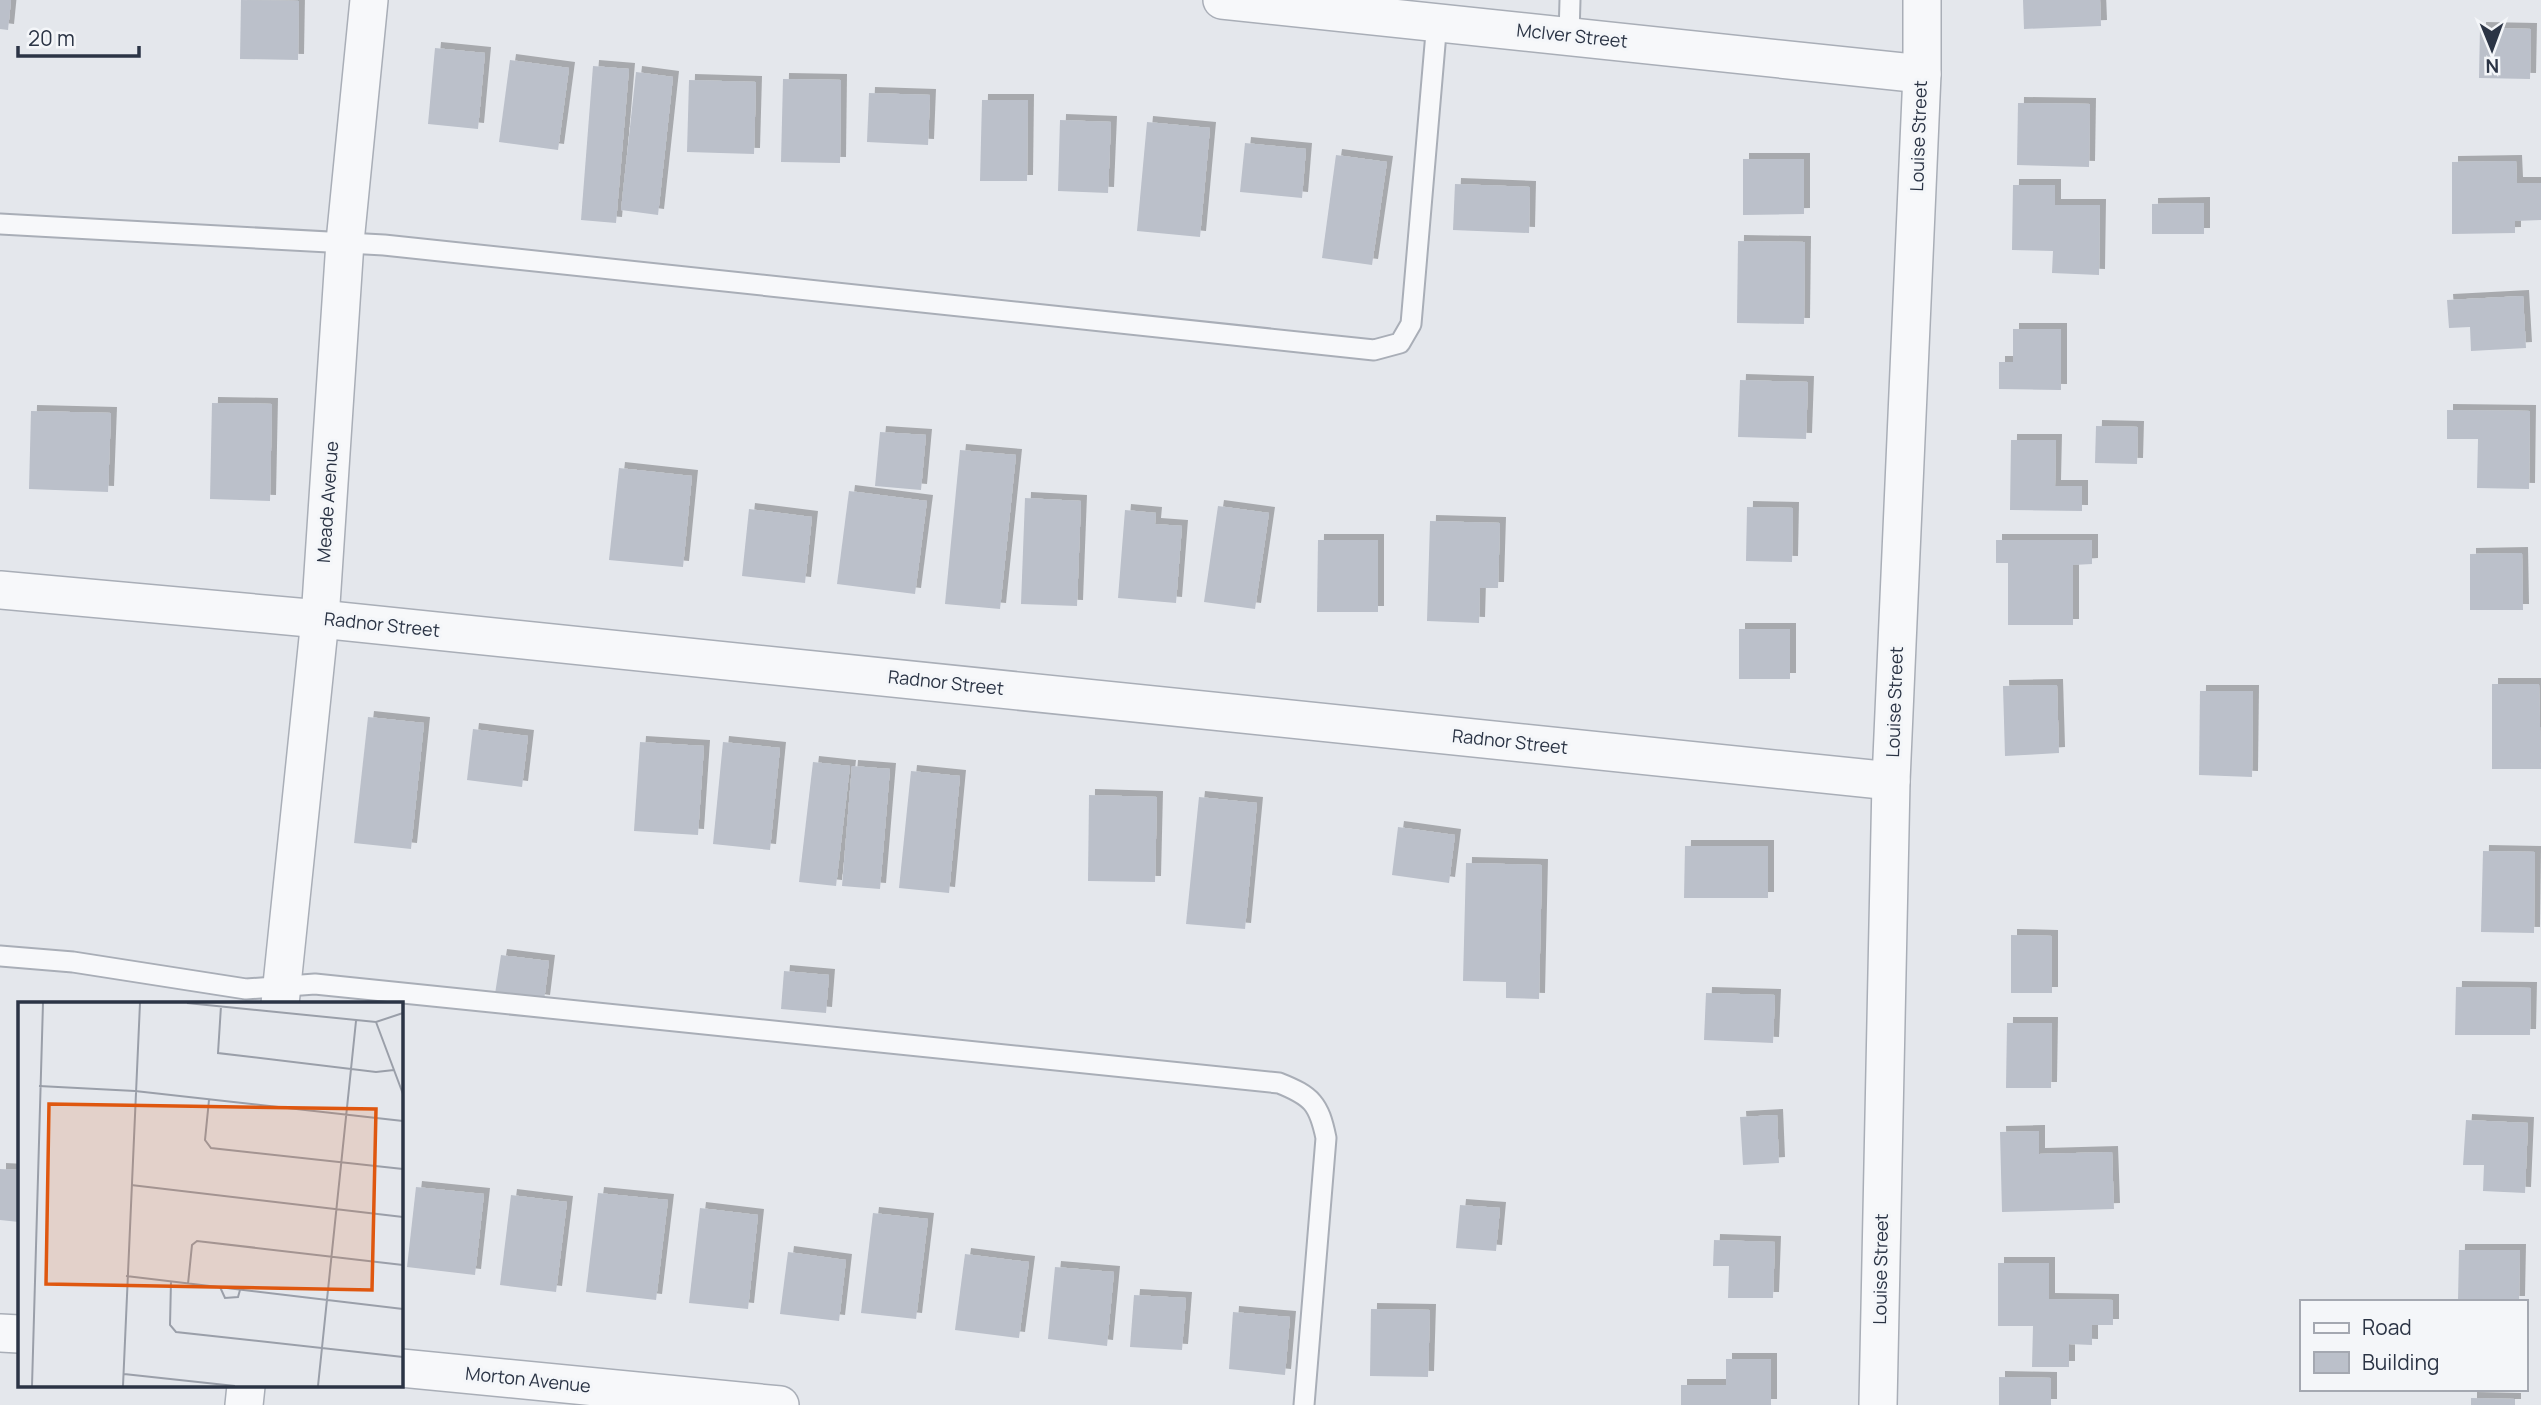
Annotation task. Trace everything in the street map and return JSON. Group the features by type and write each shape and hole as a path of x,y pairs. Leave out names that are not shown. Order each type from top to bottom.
{"street":[{"name":"Meade Avenue","path":"280,995 320,618 345,242 369,0"},
{"name":"McIver Street","path":"1222,0 1437,21 1569,18 1922,74"},
{"name":"Louise Street","path":"1878,1405 1891,782 1922,74 1922,0"},
{"name":"Radnor Street","path":"0,590 320,618 1891,782"},
{"path":"0,1333 18,1334"},
{"name":"Morton Avenue","path":"402,1368 780,1405"}],"lane":[{"path":"0,224 345,242 1374,351 1400,343 1411,324 1437,21"},
{"path":"0,956 74,962 280,995 315,984 1279,1083 1304,1093 1320,1111 1326,1138 1304,1405"}],"building":[{"path":"0,0 11,0 8,30 0,29"},
{"path":"241,0 299,1 298,60 240,59"},
{"path":"2023,0 2100,0 2101,26 2024,29"},
{"path":"2480,28 2531,29 2530,79 2479,78"},
{"path":"435,48 485,53 478,129 428,124"},
{"path":"510,60 569,68 558,150 499,142"},
{"path":"593,66 629,69 616,223 581,220"},
{"path":"636,72 673,77 658,215 621,210"},
{"path":"783,79 841,80 840,163 781,162"},
{"path":"689,80 756,82 754,154 687,152"},
{"path":"869,93 930,95 928,145 867,142"},
{"path":"982,100 1028,100 1027,181 980,181"},
{"path":"2018,103 2090,104 2089,167 2017,165"},
{"path":"1060,120 1111,122 1108,193 1058,191"},
{"path":"1147,122 1210,128 1200,237 1137,231"},
{"path":"1245,143 1306,149 1302,198 1240,192"},
{"path":"1336,155 1387,162 1372,265 1322,258"},
{"path":"1743,159 1804,159 1804,214 1743,215"},
{"path":"2516,161 2517,183 2541,183 2541,220 2515,221 2515,233 2452,234 2452,162"},
{"path":"1455,184 1530,187 1529,233 1453,230"},
{"path":"2013,185 2055,185 2055,205 2100,205 2099,275 2052,273 2053,251 2012,250"},
{"path":"2204,203 2204,234 2152,234 2152,204"},
{"path":"1738,241 1805,242 1804,324 1737,323"},
{"path":"2523,296 2526,348 2471,351 2470,327 2449,328 2447,300"},
{"path":"2013,329 2061,329 2061,390 1999,389 1999,362 2013,362"},
{"path":"1740,380 1808,382 1806,439 1738,437"},
{"path":"212,403 272,404 270,501 210,499"},
{"path":"2447,410 2530,411 2529,489 2477,488 2478,439 2447,439"},
{"path":"31,411 111,413 108,492 29,489"},
{"path":"2096,426 2138,427 2137,464 2095,463"},
{"path":"880,432 926,435 921,490 875,486"},
{"path":"2011,440 2056,440 2055,486 2082,486 2082,511 2010,510"},
{"path":"960,450 1016,455 1000,609 945,604"},
{"path":"619,468 692,476 683,567 609,560"},
{"path":"849,491 927,501 915,594 837,584"},
{"path":"1025,498 1081,501 1077,606 1021,604"},
{"path":"1218,506 1269,513 1255,609 1204,602"},
{"path":"1747,507 1793,508 1792,562 1746,561"},
{"path":"749,509 812,517 805,583 742,576"},
{"path":"1125,510 1156,513 1155,524 1182,526 1176,603 1118,598"},
{"path":"1430,521 1500,523 1498,588 1480,588 1479,623 1427,621"},
{"path":"1318,540 1378,540 1378,612 1317,612"},
{"path":"1996,540 2092,540 2092,564 2073,565 2073,625 2008,625 2008,563 1996,563"},
{"path":"2522,553 2523,610 2470,610 2470,554"},
{"path":"1739,629 1790,629 1790,679 1739,679"},
{"path":"2492,684 2539,684 2541,769 2492,769"},
{"path":"2057,685 2059,753 2005,756 2003,686"},
{"path":"2200,691 2253,691 2252,777 2199,775"},
{"path":"368,717 424,723 411,849 354,843"},
{"path":"473,729 528,736 522,787 467,780"},
{"path":"640,742 704,746 698,835 634,831"},
{"path":"723,742 780,748 770,850 713,844"},
{"path":"813,762 850,766 836,886 799,882"},
{"path":"852,766 890,769 880,889 842,886"},
{"path":"911,771 960,776 949,893 899,888"},
{"path":"1089,795 1157,797 1155,882 1088,881"},
{"path":"1199,797 1257,803 1245,929 1186,924"},
{"path":"1398,827 1455,835 1449,883 1392,875"},
{"path":"1685,846 1768,846 1768,898 1684,898"},
{"path":"2483,851 2535,852 2534,933 2481,932"},
{"path":"1466,863 1542,865 1539,999 1506,998 1506,982 1463,981"},
{"path":"2011,935 2052,936 2052,993 2011,993"},
{"path":"501,955 549,961 544,1001 495,994"},
{"path":"784,971 829,975 826,1013 781,1009"},
{"path":"2456,987 2531,988 2530,1035 2455,1035"},
{"path":"1706,993 1775,995 1773,1043 1704,1040"},
{"path":"2007,1023 2052,1023 2051,1088 2006,1088"},
{"path":"1777,1115 1779,1163 1743,1165 1740,1117"},
{"path":"2466,1120 2528,1123 2525,1193 2483,1191 2484,1165 2463,1165"},
{"path":"2039,1131 2039,1154 2112,1152 2114,1209 2002,1212 2000,1132"},
{"path":"0,1169 18,1170 18,1222 0,1220"},
{"path":"416,1187 484,1194 475,1275 407,1267"},
{"path":"598,1193 668,1200 656,1300 586,1292"},
{"path":"511,1195 567,1202 556,1292 500,1285"},
{"path":"1460,1205 1500,1208 1496,1251 1456,1248"},
{"path":"700,1208 758,1215 748,1309 689,1303"},
{"path":"873,1213 928,1219 916,1319 861,1313"},
{"path":"1714,1240 1775,1242 1773,1298 1728,1298 1729,1266 1713,1266"},
{"path":"2459,1250 2520,1250 2519,1300 2458,1300"},
{"path":"788,1252 846,1260 839,1321 780,1314"},
{"path":"965,1254 1029,1262 1019,1338 955,1330"},
{"path":"1998,1263 2049,1263 2049,1299 2113,1300 2113,1325 2092,1325 2092,1345 2069,1344 2069,1367 2032,1367 2033,1326 1998,1326"},
{"path":"1055,1267 1114,1272 1107,1346 1048,1339"},
{"path":"1134,1295 1186,1298 1182,1350 1130,1347"},
{"path":"1371,1309 1430,1310 1428,1377 1370,1376"},
{"path":"1233,1312 1290,1317 1285,1375 1229,1369"},
{"path":"1726,1359 1771,1359 1771,1405 1681,1405 1681,1385 1726,1385"},
{"path":"1999,1377 2051,1378 2051,1405 1999,1405"},
{"path":"2471,1398 2515,1399 2515,1405 2471,1405"}]}
